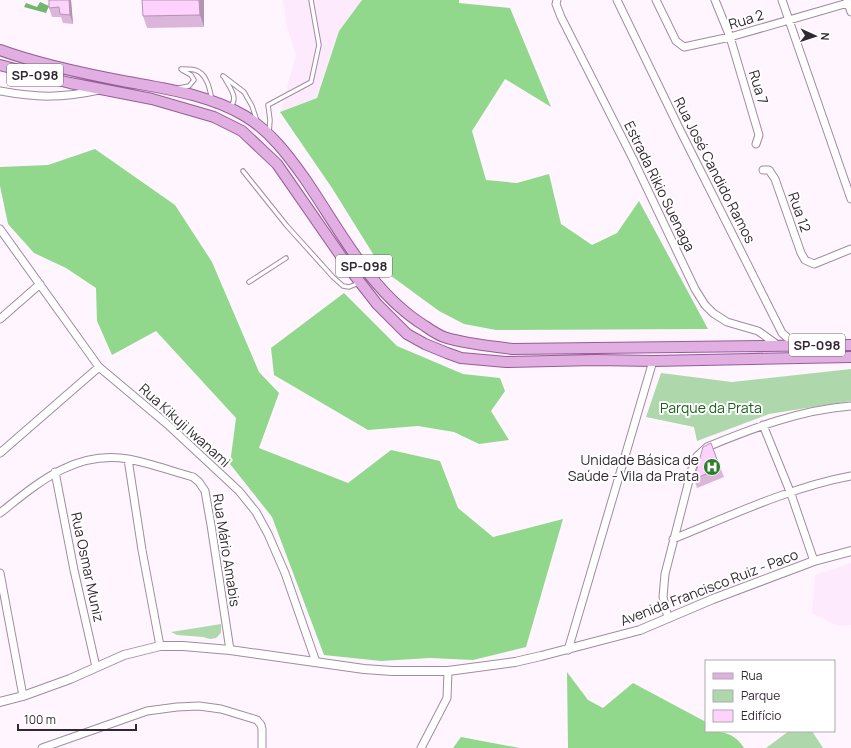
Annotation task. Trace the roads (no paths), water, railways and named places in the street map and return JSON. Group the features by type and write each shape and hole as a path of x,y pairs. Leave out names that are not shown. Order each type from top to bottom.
{"main road":[{"name":"SP-098","path":"0,50 23,58 64,68 166,89 212,101 228,107 259,125 269,134 295,166 351,250 395,304 414,320 446,338 483,346 512,348 851,345"},
{"name":"SP-098","path":"0,65 31,74 152,99 214,117 242,131 277,164 360,283 377,304 407,334 425,344 461,358 506,362 851,357"}],"street":[{"name":"Rua José Candido Ramos","path":"617,0 681,132 782,333 799,346"},
{"name":"Rua 2","path":"656,0 676,41 684,47 730,37 848,1"},
{"name":"Rua 7","path":"715,0 730,37 760,135 756,144"},
{"path":"782,0 851,199"},
{"name":"Estrada Rikio Suenaga","path":"555,1 561,17 633,159 695,289 705,305 713,313 727,322 758,331 779,346"},
{"path":"848,1 851,12"},
{"path":"0,91 44,96 63,96 103,89"},
{"name":"Rua 12","path":"762,170 769,170 775,179 801,253 805,260 814,264 851,249"},
{"name":"Rua Kikuji Iwanami","path":"0,229 3,240 40,284 99,367 166,424 239,491 256,512 268,534 285,573 316,662"},
{"path":"0,319 40,284"},
{"path":"799,346 799,358"},
{"path":"568,650 653,361"},
{"path":"0,453 99,367"},
{"path":"668,618 663,596 663,586 673,539 693,465 697,456 707,447 763,425 813,412 851,406"},
{"path":"763,425 791,494 814,561"},
{"name":"Rua Mário Amabis","path":"0,513 55,472 95,459 128,459 193,477 199,482 205,491 230,650"},
{"path":"128,459 142,550 160,646"},
{"name":"Rua Osmar Muniz","path":"55,472 74,570 96,667"},
{"path":"673,539 765,502 830,480 851,476"},
{"name":"Avenida Francisco Ruiz - Paco","path":"0,702 23,696 70,679 124,654 160,646 230,650 364,669 392,671 448,671 515,662 568,650 640,630 714,599 814,561 851,551"},
{"path":"0,572 23,696"},
{"path":"421,748 447,698 448,671"},
{"path":"42,748 147,711 199,706 221,708 257,720 261,725 262,748"},
{"path":"259,748 262,739"}],"lane":[{"path":"269,134 270,120 268,105 311,82 319,45 311,0"},
{"path":"166,89 189,86 192,83 193,77 191,74 181,69 194,70 203,75 210,89 212,101"},
{"path":"228,107 231,106 234,99 233,94 223,76 244,92 252,106 259,125"},
{"path":"243,170 287,226 333,277 343,286 349,287 360,283"},
{"path":"249,282 286,258"}],"place":[{"name":"Unidade Básica de Saúde - Vila da Prata","path":"712,467"}],"park label":[{"name":"Parque da Prata","path":"711,407"}]}
